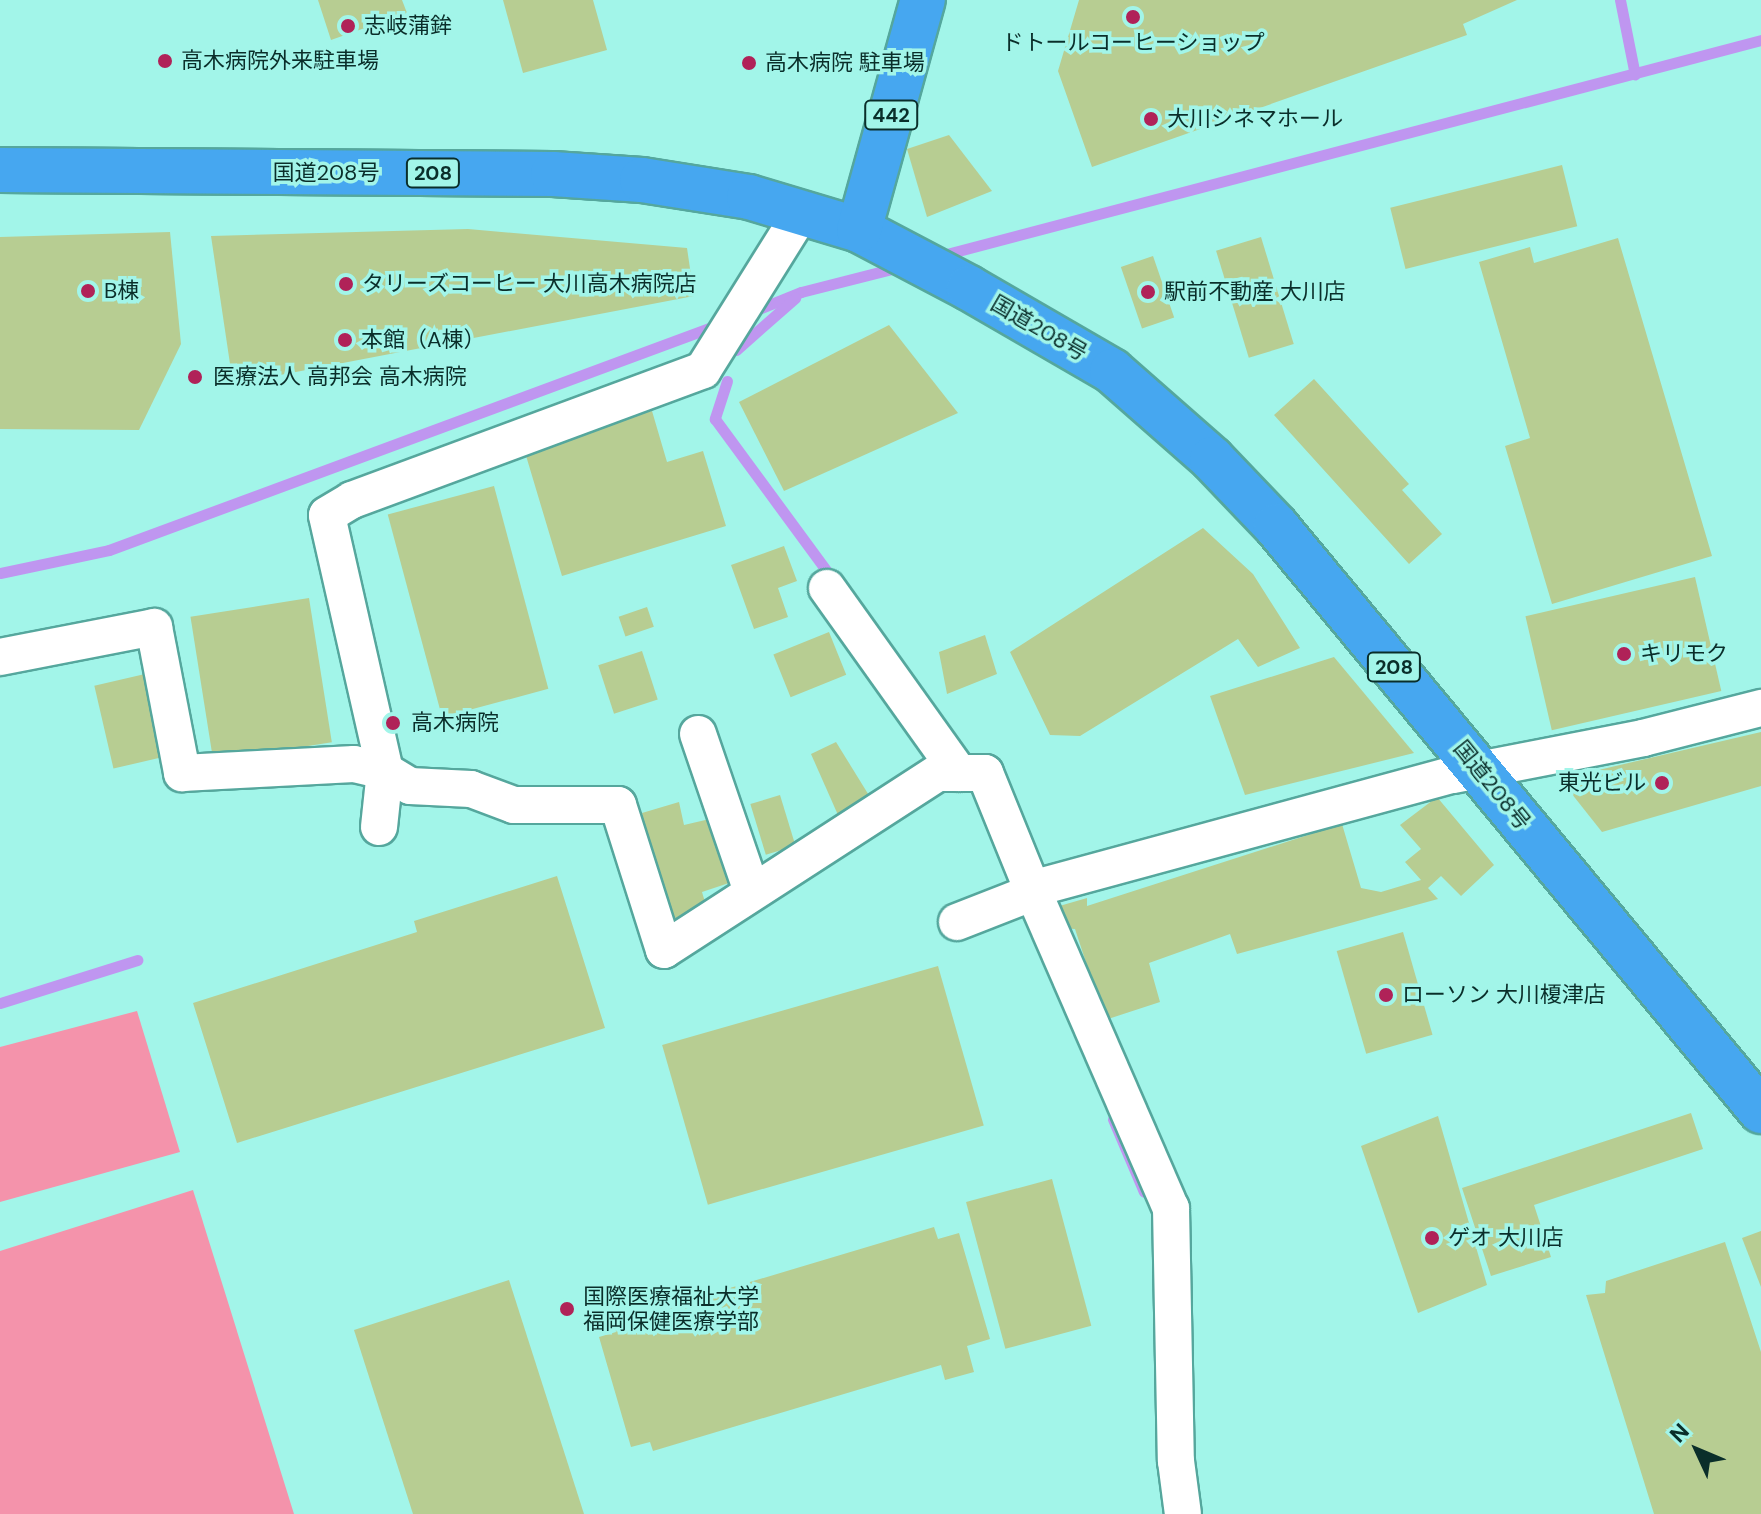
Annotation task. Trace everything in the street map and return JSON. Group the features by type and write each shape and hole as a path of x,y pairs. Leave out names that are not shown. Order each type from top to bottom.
{"highway":[{"name":"442","path":"869,235 923,0"},
{"name":"国道208号","path":"0,170 553,174 642,180 749,197 869,235 969,288 1112,371 1212,459 1276,526 1761,1111"}],"street":[{"path":"379,827 398,778 327,515 352,500 703,370 801,213"},
{"path":"827,588 959,773"},
{"path":"0,657 154,627 182,773 354,764 398,778 471,789 514,805 618,805 664,950 938,773 985,773 1029,892 1171,1208 1176,1461 1183,1514"},
{"path":"957,922 1029,892 1479,768 1643,738 1761,708"},
{"path":"698,734 752,892"}],"shaded area":[{"path":"137,1011 180,1152 0,1202 0,1047"},
{"path":"193,1190 294,1514 0,1514 0,1251"}],"building":[{"name":"志岐蒲鉾","path":"318,0 402,0 407,13 331,40"},
{"path":"503,0 593,0 607,50 523,73"},
{"name":"大川シネマホール","path":"1079,0 1517,0 1463,24 1467,35 1092,167 1058,71"},
{"path":"949,135 992,191 927,217 907,149"},
{"path":"1562,165 1577,226 1405,269 1390,208"},
{"name":"本館（A棟）","path":"468,229 687,248 694,296 233,384 211,236"},
{"name":"B棟","path":"170,232 181,344 139,430 0,429 0,237"},
{"path":"1261,237 1294,344 1249,358 1216,251"},
{"path":"1618,238 1712,556 1552,604 1505,446 1530,438 1479,262 1530,247 1534,263"},
{"name":"駅前不動産 大川店","path":"1153,256 1174,317 1142,329 1121,267"},
{"path":"889,325 958,413 784,491 739,402"},
{"path":"1314,379 1409,484 1402,490 1442,534 1409,564 1274,415"},
{"path":"652,411 667,462 703,451 726,526 562,576 524,449"},
{"path":"494,486 548,689 442,717 388,514"},
{"path":"1203,528 1253,574 1300,648 1258,667 1238,639 1080,736 1050,735 1010,652"},
{"path":"784,546 797,581 778,588 788,617 754,629 731,565"},
{"name":"キリモク","path":"1695,577 1721,691 1552,730 1525,616"},
{"path":"309,598 332,742 213,761 190,617"},
{"path":"647,607 654,627 625,637 619,617"},
{"path":"829,632 846,675 791,697 773,654"},
{"path":"985,635 997,674 947,694 939,652"},
{"path":"642,651 658,700 614,714 598,665"},
{"path":"1334,657 1414,753 1245,795 1210,696"},
{"path":"145,674 164,757 113,769 94,686"},
{"name":"東光ビル","path":"1761,732 1761,786 1602,832 1560,779"},
{"path":"836,742 870,797 838,815 811,754"},
{"path":"780,795 795,846 766,855 750,804"},
{"path":"1437,797 1494,865 1461,896 1441,876 1428,888 1438,899 1237,954 1230,934 1149,963 1160,1002 1105,1020 1075,929 1059,928 1056,907 1087,898 1087,906 1342,824 1361,888 1381,892 1421,880 1405,862 1421,849 1400,825"},
{"path":"679,802 684,825 714,818 735,881 702,892 707,909 665,921 642,813"},
{"path":"557,876 605,1028 237,1143 193,1003 417,932 414,921"},
{"name":"ローソン 大川榎津店","path":"1403,932 1432,1035 1366,1054 1337,951"},
{"path":"938,966 984,1126 708,1205 662,1045"},
{"path":"1691,1113 1703,1149 1534,1205 1551,1257 1491,1276 1462,1188"},
{"name":"ゲオ 大川店","path":"1438,1116 1487,1285 1418,1313 1361,1146"},
{"path":"1052,1179 1091,1326 1005,1349 966,1202"},
{"path":"934,1227 938,1239 959,1233 990,1339 967,1346 974,1372 945,1380 941,1365 653,1451 650,1442 631,1447 599,1337 616,1332 613,1323"},
{"path":"1761,1231 1761,1287 1742,1238"},
{"path":"1725,1242 1761,1352 1761,1514 1654,1514 1586,1295 1605,1293 1606,1281"},
{"path":"509,1280 584,1514 413,1514 354,1330"}],"waterway":[{"path":"1620,0 1635,75"},
{"path":"939,256 1761,40"},
{"path":"751,312 801,292 899,267"},
{"path":"736,350 795,298"},
{"path":"0,573 109,550 720,324"},
{"path":"727,381 715,419 834,581"},
{"path":"0,1003 137,960"},
{"path":"1113,1119 1144,1192"}],"place":[{"name":"ドトールコーヒーショップ","path":"1133,17"},
{"name":"志岐蒲鉾","path":"348,26"},
{"name":"高木病院外来駐車場","path":"165,61"},
{"name":"高木病院 駐車場","path":"749,63"},
{"name":"大川シネマホール","path":"1151,119"},
{"name":"タリーズコーヒー 大川高木病院店","path":"346,284"},
{"name":"B棟","path":"88,291"},
{"name":"駅前不動産 大川店","path":"1148,292"},
{"name":"本館（A棟）","path":"345,340"},
{"name":"医療法人 高邦会 高木病院","path":"195,377"},
{"name":"キリモク","path":"1624,654"},
{"name":"高木病院","path":"393,723"},
{"name":"東光ビル","path":"1662,783"},
{"name":"ローソン 大川榎津店","path":"1386,995"},
{"name":"ゲオ 大川店","path":"1432,1238"},
{"name":"国際医療福祉大学 福岡保健医療学部","path":"567,1309"}]}
